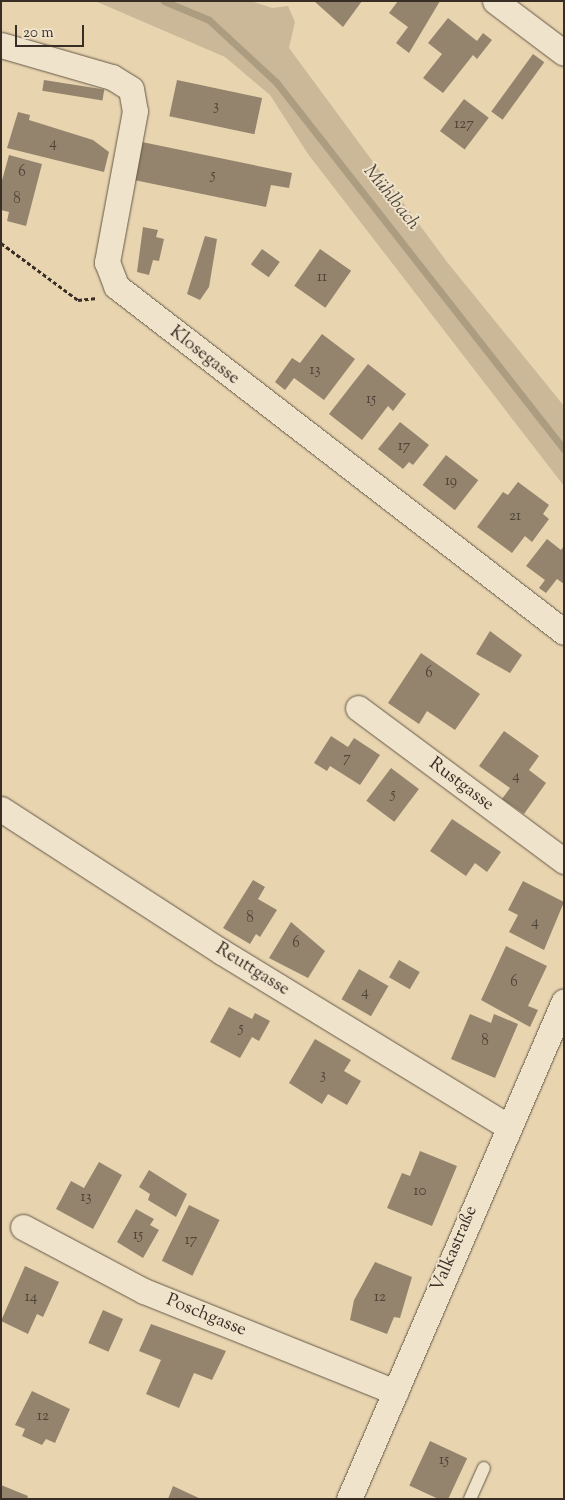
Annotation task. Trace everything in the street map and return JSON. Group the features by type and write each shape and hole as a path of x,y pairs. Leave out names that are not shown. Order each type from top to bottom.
{"street":[{"path":"495,1 564,53"},
{"name":"Klosegasse","path":"1,46 112,77 131,89 135,111 107,262 113,281 124,294 564,632"},
{"name":"Rustgasse","path":"358,708 564,861"},
{"name":"Reuttgasse","path":"1,809 222,952 506,1126"},
{"name":"Valkastraße","path":"349,1499 396,1392 506,1126 564,1001"},
{"name":"Poschgasse","path":"23,1227 144,1291 396,1392"}],"lane":[{"path":"470,1499 484,1468"}],"path":[{"path":"1,243 78,300 124,294"}],"shaded area":[{"path":"95,1 251,1 272,8 288,6 295,22 289,48 447,262 564,406 564,486 308,154 270,95 225,57"}],"building":[{"path":"314,1 362,1 343,27"},
{"path":"398,1 440,1 409,53 396,43 408,27 389,13"},
{"path":"448,18 477,41 483,33 492,40 477,59 473,55 443,93 423,78 442,54 428,43"},
{"path":"533,54 544,62 503,120 491,111"},
{"path":"44,80 104,90 103,100 42,91"},
{"path":"177,80 262,98 254,134 169,116"},
{"path":"464,99 489,118 465,150 440,131"},
{"path":"18,112 30,115 29,120 93,140 109,152 104,172 7,148"},
{"path":"142,142 292,173 289,188 271,185 266,207 134,180"},
{"path":"9,155 42,164 26,226 7,221 9,212 1,210 1,184"},
{"path":"143,227 158,230 156,237 164,239 159,261 153,260 149,275 137,272"},
{"path":"205,236 217,239 209,287 200,300 187,294"},
{"path":"262,249 280,262 269,277 251,264"},
{"path":"320,249 351,271 325,308 294,286"},
{"path":"322,334 355,359 324,400 294,378 285,390 275,382 292,358 300,363"},
{"path":"368,364 406,394 393,411 388,406 362,440 329,414"},
{"path":"400,422 429,445 413,465 409,462 403,469 378,449"},
{"path":"446,455 478,480 455,510 423,485"},
{"path":"518,482 549,505 543,514 549,519 532,542 525,536 512,553 477,527 503,492 508,495"},
{"path":"547,539 561,550 564,546 564,584 557,579 546,593 539,588 545,580 526,566"},
{"path":"490,631 522,655 510,673 476,654"},
{"path":"421,653 480,694 455,730 427,711 419,724 388,703"},
{"path":"504,731 539,756 529,770 546,783 524,814 502,799 510,788 479,766"},
{"path":"331,736 348,747 354,738 380,755 360,785 330,766 327,771 314,763"},
{"path":"391,768 419,789 394,822 366,801"},
{"path":"452,819 501,852 487,872 475,863 466,876 430,851"},
{"path":"253,880 265,887 258,899 277,910 260,937 256,934 250,944 223,928"},
{"path":"523,881 564,902 544,950 509,932 518,915 508,910"},
{"path":"291,922 325,951 308,978 269,958"},
{"path":"506,946 547,966 528,1006 538,1010 530,1027 481,1000"},
{"path":"399,960 420,972 410,989 389,977"},
{"path":"359,969 388,986 371,1016 341,999"},
{"path":"229,1007 252,1019 255,1013 270,1021 259,1041 252,1037 240,1058 210,1042"},
{"path":"470,1014 491,1023 494,1014 518,1024 495,1078 451,1059"},
{"path":"315,1039 351,1060 344,1071 361,1081 347,1105 328,1094 322,1104 289,1083"},
{"path":"420,1151 457,1166 432,1226 387,1208 402,1173 410,1176"},
{"path":"99,1162 122,1175 93,1229 56,1209 71,1181 84,1188"},
{"path":"149,1170 187,1194 176,1217 148,1200 150,1194 139,1187"},
{"path":"189,1205 220,1220 192,1276 162,1261"},
{"path":"136,1209 154,1219 150,1225 159,1230 143,1258 117,1242"},
{"path":"375,1262 412,1277 400,1318 394,1317 387,1334 350,1320 354,1300"},
{"path":"25,1266 59,1282 43,1317 37,1314 28,1334 1,1321"},
{"path":"103,1310 123,1319 108,1352 88,1343"},
{"path":"151,1324 226,1351 212,1380 194,1373 179,1408 146,1394 161,1360 139,1351"},
{"path":"32,1391 70,1409 55,1443 46,1439 42,1445 22,1436 25,1429 15,1425"},
{"path":"430,1441 467,1458 448,1499 438,1499 409,1485"},
{"path":"1,1485 28,1496 27,1499 1,1499"},
{"path":"173,1486 201,1499 168,1499"}],"waterway":[{"name":"Mühlbach","path":"164,1 209,20 276,82 564,449"}]}
